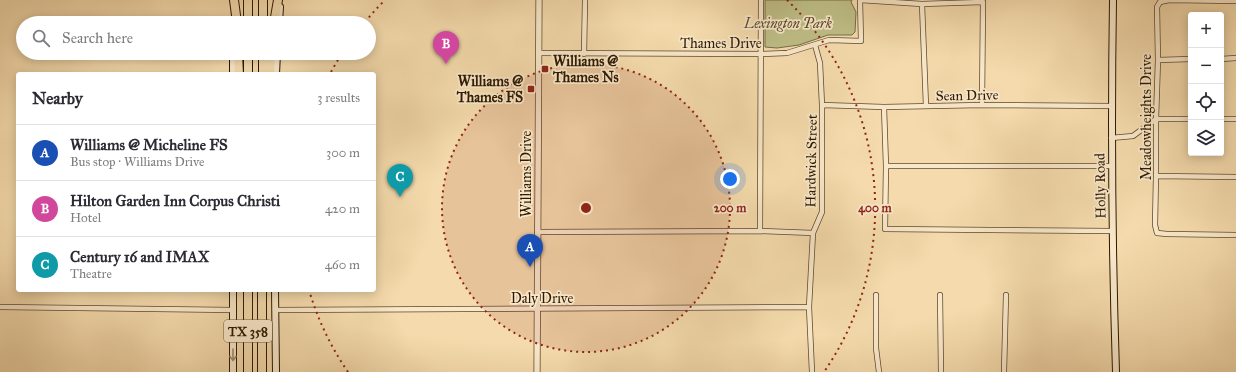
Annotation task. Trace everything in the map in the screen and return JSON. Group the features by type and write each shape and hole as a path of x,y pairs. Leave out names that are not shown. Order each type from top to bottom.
{"highway":[{"path":"234,0 235,16"},
{"path":"248,0 248,16"},
{"path":"263,0 263,16"},
{"path":"276,16 279,0"},
{"path":"238,60 239,72"},
{"path":"248,60 248,72"},
{"path":"263,60 263,72"},
{"path":"270,72 271,60"},
{"name":"TX 358","path":"248,292 248,372"},
{"name":"TX 358","path":"262,292 262,372"}],"main road":[{"path":"233,16 234,0"},
{"path":"279,0 279,16"},
{"name":"Holly Road","path":"1113,0 1111,138 1116,372"},
{"path":"233,60 234,72"},
{"path":"276,72 277,60"},
{"path":"233,292 233,372"},
{"path":"276,292 276,372"}],"street":[{"name":"Williams Drive","path":"537,372 539,0"},
{"path":"584,54 586,0"},
{"path":"760,0 760,231"},
{"name":"Thames Drive","path":"539,53 761,54 787,53 829,40 861,41 860,0"},
{"path":"860,0 922,4 983,2 982,105"},
{"name":"Meadowheights Drive","path":"1236,1 1168,0 1160,2 1157,7 1158,60 1155,225 1157,233 1236,235"},
{"path":"922,4 926,106"},
{"name":"Hardwick Street","path":"812,372 809,307 814,233 822,212 822,105 820,64 815,45"},
{"path":"1224,59 1236,58"},
{"path":"1158,60 1188,59"},
{"name":"Sean Drive","path":"822,105 884,107 982,105 1111,106"},
{"path":"884,107 886,166 885,230 1112,231"},
{"path":"1111,138 1133,136 1156,120 1188,119"},
{"path":"1224,119 1236,119"},
{"path":"886,166 1112,166"},
{"path":"1156,176 1236,177"},
{"path":"538,232 760,231 814,233"},
{"path":"876,295 876,348 879,372"},
{"path":"940,295 941,372"},
{"path":"1004,372 1006,295"},
{"path":"0,307 233,310"},
{"name":"Daly Drive","path":"275,310 809,307"}],"green space":[{"name":"Lexington Park","path":"765,0 852,0 851,2 856,12 855,32 852,35 828,35 799,45 777,48 765,47"}],"place":[{"name":"Hilton Garden Inn Corpus Christi","path":"446,64"},
{"name":"Williams @ Thames Ns","path":"545,69"},
{"name":"Williams @ Thames FS","path":"531,89"},
{"name":"Century 16 and IMAX","path":"400,197"},
{"name":"Williams @ Micheline FS","path":"530,267"}]}
